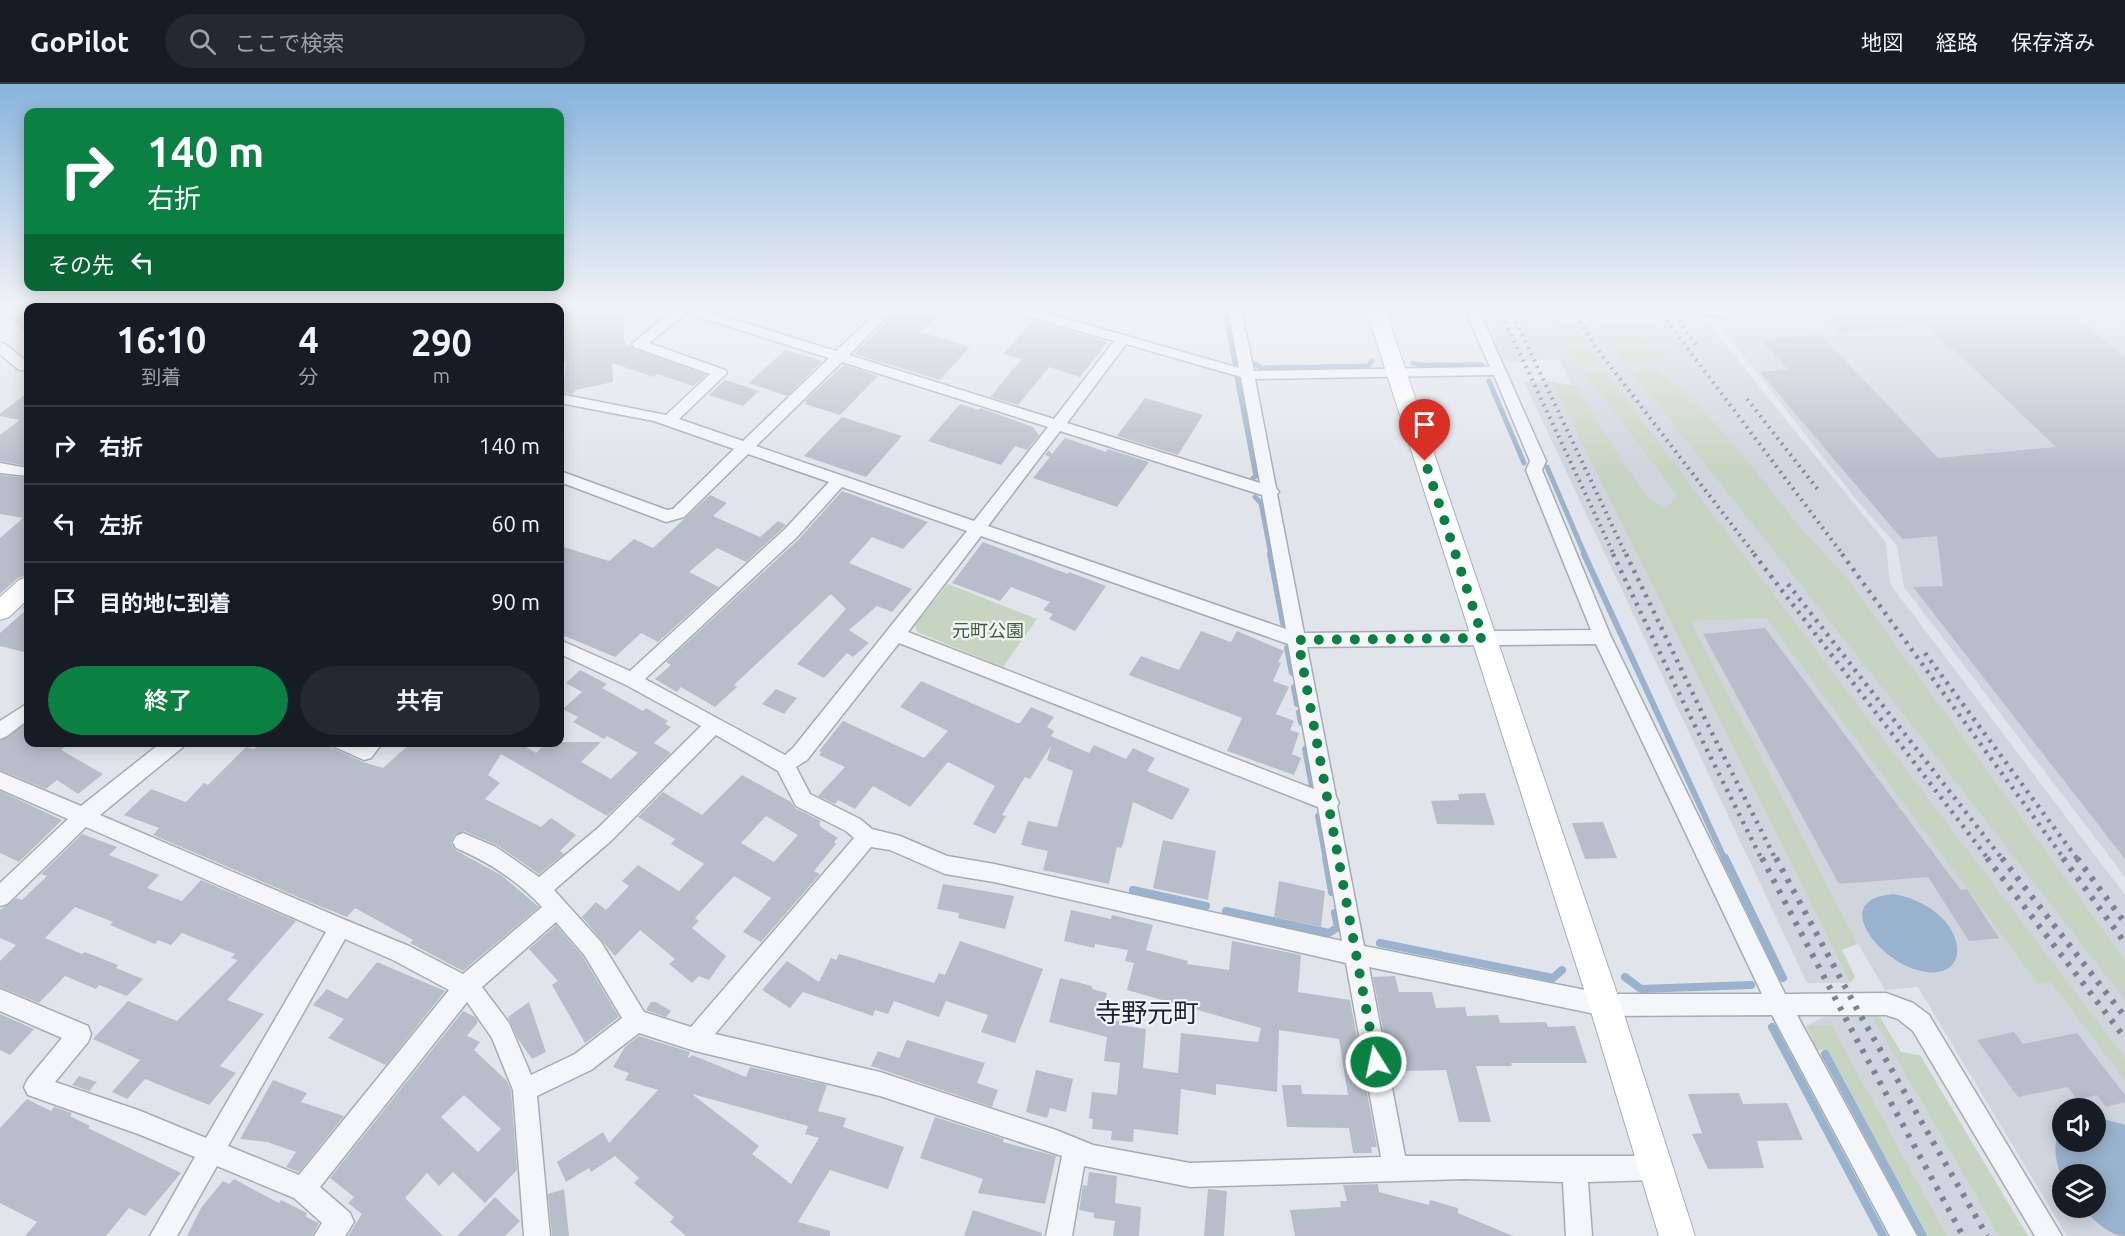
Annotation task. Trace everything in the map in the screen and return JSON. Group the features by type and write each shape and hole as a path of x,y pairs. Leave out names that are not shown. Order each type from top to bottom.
{"street":[{"path":"669,420 720,373 691,363"},
{"path":"564,479 666,516 678,513 831,363"},
{"path":"859,363 1270,492"},
{"path":"785,765 800,753 896,635 1105,363"},
{"path":"1206,363 1249,375 1500,371"},
{"path":"1246,363 1395,1169"},
{"path":"1393,363 1605,1005 1677,1236"},
{"path":"1496,363 1538,461 1534,470 1602,637 1778,1003 1904,1236"},
{"path":"564,400 669,420 1298,640 1602,637"},
{"path":"0,468 24,471"},
{"path":"632,680 791,533 840,480"},
{"path":"0,610 24,589"},
{"path":"896,635 1329,803"},
{"path":"564,649 632,680 785,765 803,800 853,825 867,837 892,843 945,865 994,873 1357,955 1605,1005 1778,1003 1895,1006 1921,1023 2049,1236"},
{"path":"0,731 24,713"},
{"path":"540,889 605,834 714,725"},
{"path":"0,897 84,816 170,747"},
{"path":"353,747 364,752 369,747"},
{"path":"0,780 340,928 359,933 465,987 477,997 501,1031 525,1090 533,1232"},
{"path":"695,1040 867,837"},
{"path":"463,842 489,851 540,889 593,949 636,1021 695,1040 880,1084 1056,1142 1093,1157 1190,1175 1465,1167 1575,1170 1655,1168"},
{"path":"303,1189 465,987 557,908"},
{"path":"162,1236 340,928"},
{"path":"0,1000 80,1034 36,1087 138,1122 303,1189 341,1222 327,1236"},
{"path":"525,1090 583,1062 636,1021"},
{"path":"1059,1236 1075,1150"},
{"path":"1575,1170 1579,1236"}],"shaded area":[{"path":"1561,363 1740,363 1886,543 1890,584 2125,895 2125,1236 2067,1236 2056,1218 2106,1218 2106,1164 2052,1164 2052,1211 1918,987 1885,990 1858,944 1625,499"},
{"path":"1749,363 2125,363 2125,877 1904,587 1897,546 1855,498"},
{"path":"1551,381 1850,983 1807,983 1524,382"},
{"path":"1871,1015 1999,1236 1947,1236 1831,1026 1806,1026 1824,1017"}],"green space":[{"path":"1577,363 1599,363 1600,365 1580,366"},
{"path":"1655,369 1694,401 1742,454 1799,526 1846,577 2125,960 2125,1000 1904,715 1632,372"},
{"path":"1605,372 2125,1058 2125,1081 2051,982 2038,984 1766,618 1690,621 1858,944 1842,950 1855,977 1850,983 1551,381 1577,387 1621,460 1649,499 1667,508 1678,496 1585,374"},
{"name":"元町公園","path":"948,584 1037,619 1003,667 917,632 915,625"},
{"path":"1871,1015 1880,1017 1901,1052 1920,1055 2028,1236 1999,1236"},
{"path":"1831,1025 1947,1236 1928,1236 1826,1050 1817,1050 1806,1026"}],"water":[{"path":"1894,894 1932,909 1942,918 1955,938 1956,957 1952,965 1945,970 1935,972 1921,971 1906,966 1877,944 1867,931 1863,918 1864,907 1874,898"},
{"path":"2106,1120 2125,1125 2125,1236 2107,1230 2092,1218 2106,1218 2106,1164 2058,1164 2056,1153 2106,1152"}],"building":[{"path":"566,363 674,363 706,375 693,386 657,374 654,377 612,363 613,382 576,390 572,394 564,392"},
{"path":"771,363 820,363 787,396 749,383"},
{"path":"883,363 956,363 940,380"},
{"path":"1019,363 1091,363 1080,377 1049,367 1018,405 990,397"},
{"path":"1781,363 1847,363 1938,458 2056,447 1968,363 2125,363 2125,859 1913,587 1943,586 1937,536 1902,539 1760,372 1788,370"},
{"path":"844,365 878,376 840,415 805,404 807,402 805,401"},
{"path":"725,380 759,391 743,406 709,395"},
{"path":"24,395 24,465 0,461 0,435 20,420 0,416"},
{"path":"1145,398 1203,415 1178,455 1117,436"},
{"path":"960,404 979,410 980,408 1033,427 1039,435 1027,450 1015,446 1001,465 928,441"},
{"path":"842,417 902,436 866,477 804,456"},
{"path":"1065,438 1106,452 1108,449 1149,462 1117,507 1033,478 1050,457 1045,455 1049,450 1052,454"},
{"path":"0,475 24,478 24,576 18,578 0,594 0,538 23,518 0,514"},
{"path":"842,491 928,522 903,549 872,537 849,563 912,589 892,612 877,606 849,630 869,643 853,657 847,653 824,678 797,664 846,609 831,594 734,685 737,687 715,707 681,687 677,692 655,679 671,665 666,662 799,539"},
{"path":"710,495 727,503 713,516 760,537 778,521 786,525 746,562 717,548 689,572 719,587 658,642 641,633 615,657 564,636 564,547 609,561 634,539 653,548"},
{"path":"983,542 1106,586 1075,631 1049,619 1053,614 1043,610 1050,602 1011,587 1000,601 952,583"},
{"path":"24,612 24,652 0,646 0,633"},
{"path":"1765,628 1961,890 1967,889 1999,938 1969,941 1928,877 1839,884 1703,634"},
{"path":"1201,631 1231,642 1237,631 1284,651 1278,662 1281,663 1273,681 1289,687 1276,714 1294,721 1290,730 1299,733 1292,754 1301,758 1294,775 1227,751 1242,718 1129,675 1141,656 1179,670"},
{"path":"580,670 607,684 602,688 643,711 646,708 668,721 665,724 671,727 654,743 671,753 607,816 501,754 488,775 500,783 485,799 541,827 551,818 576,835 560,851 564,854 539,874 497,845 464,831 454,835 451,843 455,850 501,875 539,907 463,971 410,943 413,940 355,908 347,917 312,903 153,835 159,828 124,815 151,789 186,802 204,783 208,785 246,747 254,749 256,747 331,747 363,762 383,768 406,747 526,747 536,753 542,747 564,747 564,742 601,742 581,762 611,779 638,753 607,736 604,739 573,722 578,717 564,708 582,692 566,683"},
{"path":"921,681 1017,723 1020,723 1031,707 1054,717 1047,727 1054,731 1051,736 1089,753 1094,745 1126,759 1133,748 1155,758 1147,771 1190,789 1172,820 1133,802 1123,844 1121,848 1117,847 1109,884 1043,870 1048,851 1021,845 1028,821 1057,827 1073,771 1047,760 1051,746 1030,779 1025,777 1002,815 1006,816 995,834 973,824 995,786 948,762 910,807 873,786 855,809 838,800 835,804 818,796 845,767 819,755 822,752 819,751 843,721 924,758 948,731 900,707"},
{"path":"776,689 797,698 784,714 762,704"},
{"path":"24,725 24,747 64,747 61,750 103,774 78,794 57,780 46,789 0,770 0,741"},
{"path":"742,775 791,802 795,808 821,821 819,824 821,827 838,838 834,842 836,844 814,871 820,874 761,942 743,932 771,898 734,876 695,918 699,921 692,928 726,956 709,980 699,976 692,983 669,964 675,959 640,930 615,956 582,917 596,902 606,910 629,886 622,881 638,865 679,891 704,864 671,844 675,839 638,817 663,792 702,815","holes":["766,816 798,835 774,862 741,843"]},
{"path":"0,791 62,820 19,862 0,853"},
{"path":"1485,793 1495,825 1437,824 1431,801 1459,800 1458,794"},
{"path":"1603,822 1617,858 1585,859 1572,823"},
{"path":"82,834 117,847 109,855 159,875 147,888 182,901 201,880 296,921 227,1000 264,1014 220,1066 236,1073 209,1105 145,1079 127,1099 112,1092 140,1060 93,1039 128,1001 177,1021 238,960 231,958 235,954 182,933 171,945 158,940 155,944 110,925 113,922 75,907 45,938 82,954 85,952 118,965 116,968 143,979 127,996 99,985 96,989 65,976 39,1003 0,987 0,961 16,945 0,938 0,910 16,898 22,900 47,876 41,874"},
{"path":"1163,840 1216,851 1208,900 1153,888"},
{"path":"1279,881 1325,891 1321,927 1274,917"},
{"path":"943,884 1014,896 1005,929 958,918 959,913 937,909"},
{"path":"1071,910 1111,919 1112,915 1153,925 1146,950 1188,961 1187,964 1229,970 1232,941 1301,955 1298,992 1350,1000 1377,1147 1371,1147 1372,1153 1353,1153 1349,1128 1287,1127 1282,1085 1301,1085 1302,1094 1348,1095 1339,1039 1279,1030 1277,1092 1216,1084 1216,1095 1181,1089 1178,1135 1134,1129 1133,1142 1111,1140 1112,1131 1092,1129 1093,1119 1089,1118 1092,1092 1117,1095 1120,1063 1104,1061 1107,1037 1049,1022 1060,978 1092,986 1092,989 1107,993 1101,1018 1119,1021 1119,1025 1146,1029 1143,1068 1178,1073 1181,1033 1258,1042 1261,1028 1127,990 1134,963 1125,961 1128,950 1095,944 1094,948 1064,941"},
{"path":"556,925 583,957 619,1017 585,1043 552,985 558,981 529,949"},
{"path":"960,941 1043,969 1015,1043 981,1032 988,1015 946,1001 939,1017 894,1001 888,1014 875,1010 873,1016 803,992 790,1008 762,990 787,961 819,982 831,958 836,960 839,954 934,983 939,973 945,975"},
{"path":"377,962 445,991 386,1065 328,1038 344,1019 313,1005 327,989 347,999"},
{"path":"1395,976 1399,992 1432,992 1436,1008 1465,1007 1467,1016 1498,1015 1500,1023 1546,1022 1548,1027 1575,1026 1587,1063 1511,1063 1512,1066 1476,1066 1491,1122 1459,1122 1446,1070 1406,1071 1402,1056 1388,1056 1373,977"},
{"path":"529,1002 546,1052 532,1059 518,1039 508,1017"},
{"path":"651,1002 656,1002 671,1011 666,1017 646,1010"},
{"path":"463,1011 475,1017 478,1022 467,1036 480,1042 474,1050 507,1081 511,1091 517,1170 485,1203 453,1172 439,1186 427,1173 405,1198 443,1236 348,1236 362,1214 348,1203 354,1197 330,1178","holes":["464,1095 501,1129 478,1152 441,1117"]},
{"path":"0,1014 34,1029 10,1055 0,1050"},
{"path":"2014,1032 2023,1044 2077,1033 2125,1095 2125,1102 2106,1107 2106,1098 2099,1098 2097,1095 2076,1098 2068,1087 2018,1097 1977,1040"},
{"path":"639,1036 690,1052 689,1058 692,1055 746,1077 750,1067 827,1085 818,1111 846,1118 843,1127 904,1147 888,1189 830,1170 798,1222 830,1231 830,1236 686,1236 670,1222 674,1217 634,1183 639,1178 615,1156 591,1172 589,1168 566,1182 557,1162 603,1132 609,1143 658,1090 625,1080 629,1073 613,1067 625,1047","holes":["692,1094 808,1126 805,1134 819,1138 791,1184 752,1154 759,1146"]},
{"path":"907,1040 985,1063 977,1083 998,1090 992,1107 871,1066 878,1051 899,1058"},
{"path":"1036,1070 1073,1079 1066,1112 1050,1108 1047,1118 1026,1112"},
{"path":"79,1076 97,1082 89,1091 72,1085"},
{"path":"273,1080 307,1093 301,1102 344,1116 299,1172 286,1167 296,1152 267,1142 240,1139"},
{"path":"1739,1093 1743,1104 1787,1103 1803,1140 1757,1141 1764,1168 1708,1169 1692,1134 1702,1133 1688,1094"},
{"path":"27,1099 51,1111 54,1107 72,1113 70,1116 90,1126 88,1128 181,1173 145,1216 129,1208 106,1236 25,1236 37,1222 0,1203 0,1128"},
{"path":"935,1117 1004,1139 1003,1142 1056,1156 1045,1204 978,1193 983,1179 920,1158"},
{"path":"1089,1172 1117,1176 1115,1203 1141,1207 1139,1236 1113,1236 1115,1221 1094,1218 1094,1213 1079,1210 1083,1185 1087,1186"},
{"path":"234,1179 279,1203 281,1200 307,1213 306,1217 319,1223 312,1236 187,1236 201,1208 223,1181 229,1184"},
{"path":"1378,1184 1379,1192 1429,1205 1430,1200 1458,1208 1458,1213 1513,1236 1295,1236 1290,1210 1341,1207 1340,1201 1347,1201 1343,1185"},
{"path":"564,1189 569,1236 552,1236 548,1194"},
{"path":"1208,1189 1227,1191 1224,1236 1204,1236"},
{"path":"495,1197 520,1221 505,1236 457,1236"},
{"path":"973,1210 1042,1233 1041,1236 964,1236"}],"waterway":[{"path":"1255,364 1262,368 1368,366 1371,363"},
{"path":"1413,363 1419,365 1482,365"},
{"path":"1237,377 1256,476 1253,478"},
{"path":"1489,381 1524,463"},
{"path":"1547,467 1585,555"},
{"path":"1255,497 1261,503 1271,555"},
{"path":"1270,554 1283,623"},
{"path":"1584,554 1725,860"},
{"path":"1287,648 1292,673"},
{"path":"1294,687 1297,704"},
{"path":"1299,712 1301,723"},
{"path":"1305,749 1312,787"},
{"path":"1318,816 1326,860"},
{"path":"1326,858 1332,892"},
{"path":"1725,858 1783,978"},
{"path":"1133,890 1206,906"},
{"path":"1226,911 1329,933 1338,927 1335,913"},
{"path":"1380,943 1553,978 1562,970"},
{"path":"1625,977 1641,989 1751,985"},
{"path":"1772,1027 1883,1236"},
{"path":"1825,1054 1923,1236"}],"railway":[{"path":"1524,363 1614,555"},
{"path":"1535,363 1626,555"},
{"path":"1608,363 1755,555"},
{"path":"1698,363 1843,555"},
{"path":"1747,399 1819,491"},
{"path":"1613,554 1762,860"},
{"path":"1626,554 1776,860"},
{"path":"1754,554 1989,860"},
{"path":"1842,554 2065,860"},
{"path":"1788,584 2003,860"},
{"path":"1925,653 2078,860"},
{"path":"1762,858 1963,1236"},
{"path":"1776,858 1858,1011 1987,1236"},
{"path":"1987,858 2125,1038"},
{"path":"2002,858 2125,1017"},
{"path":"2063,858 2125,943"},
{"path":"2077,858 2125,923"}],"district":[{"name":"寺野元町","path":"1147,1013"}],"route":[{"path":"1376,1062 1298,640 1483,638 1425,461"}]}
